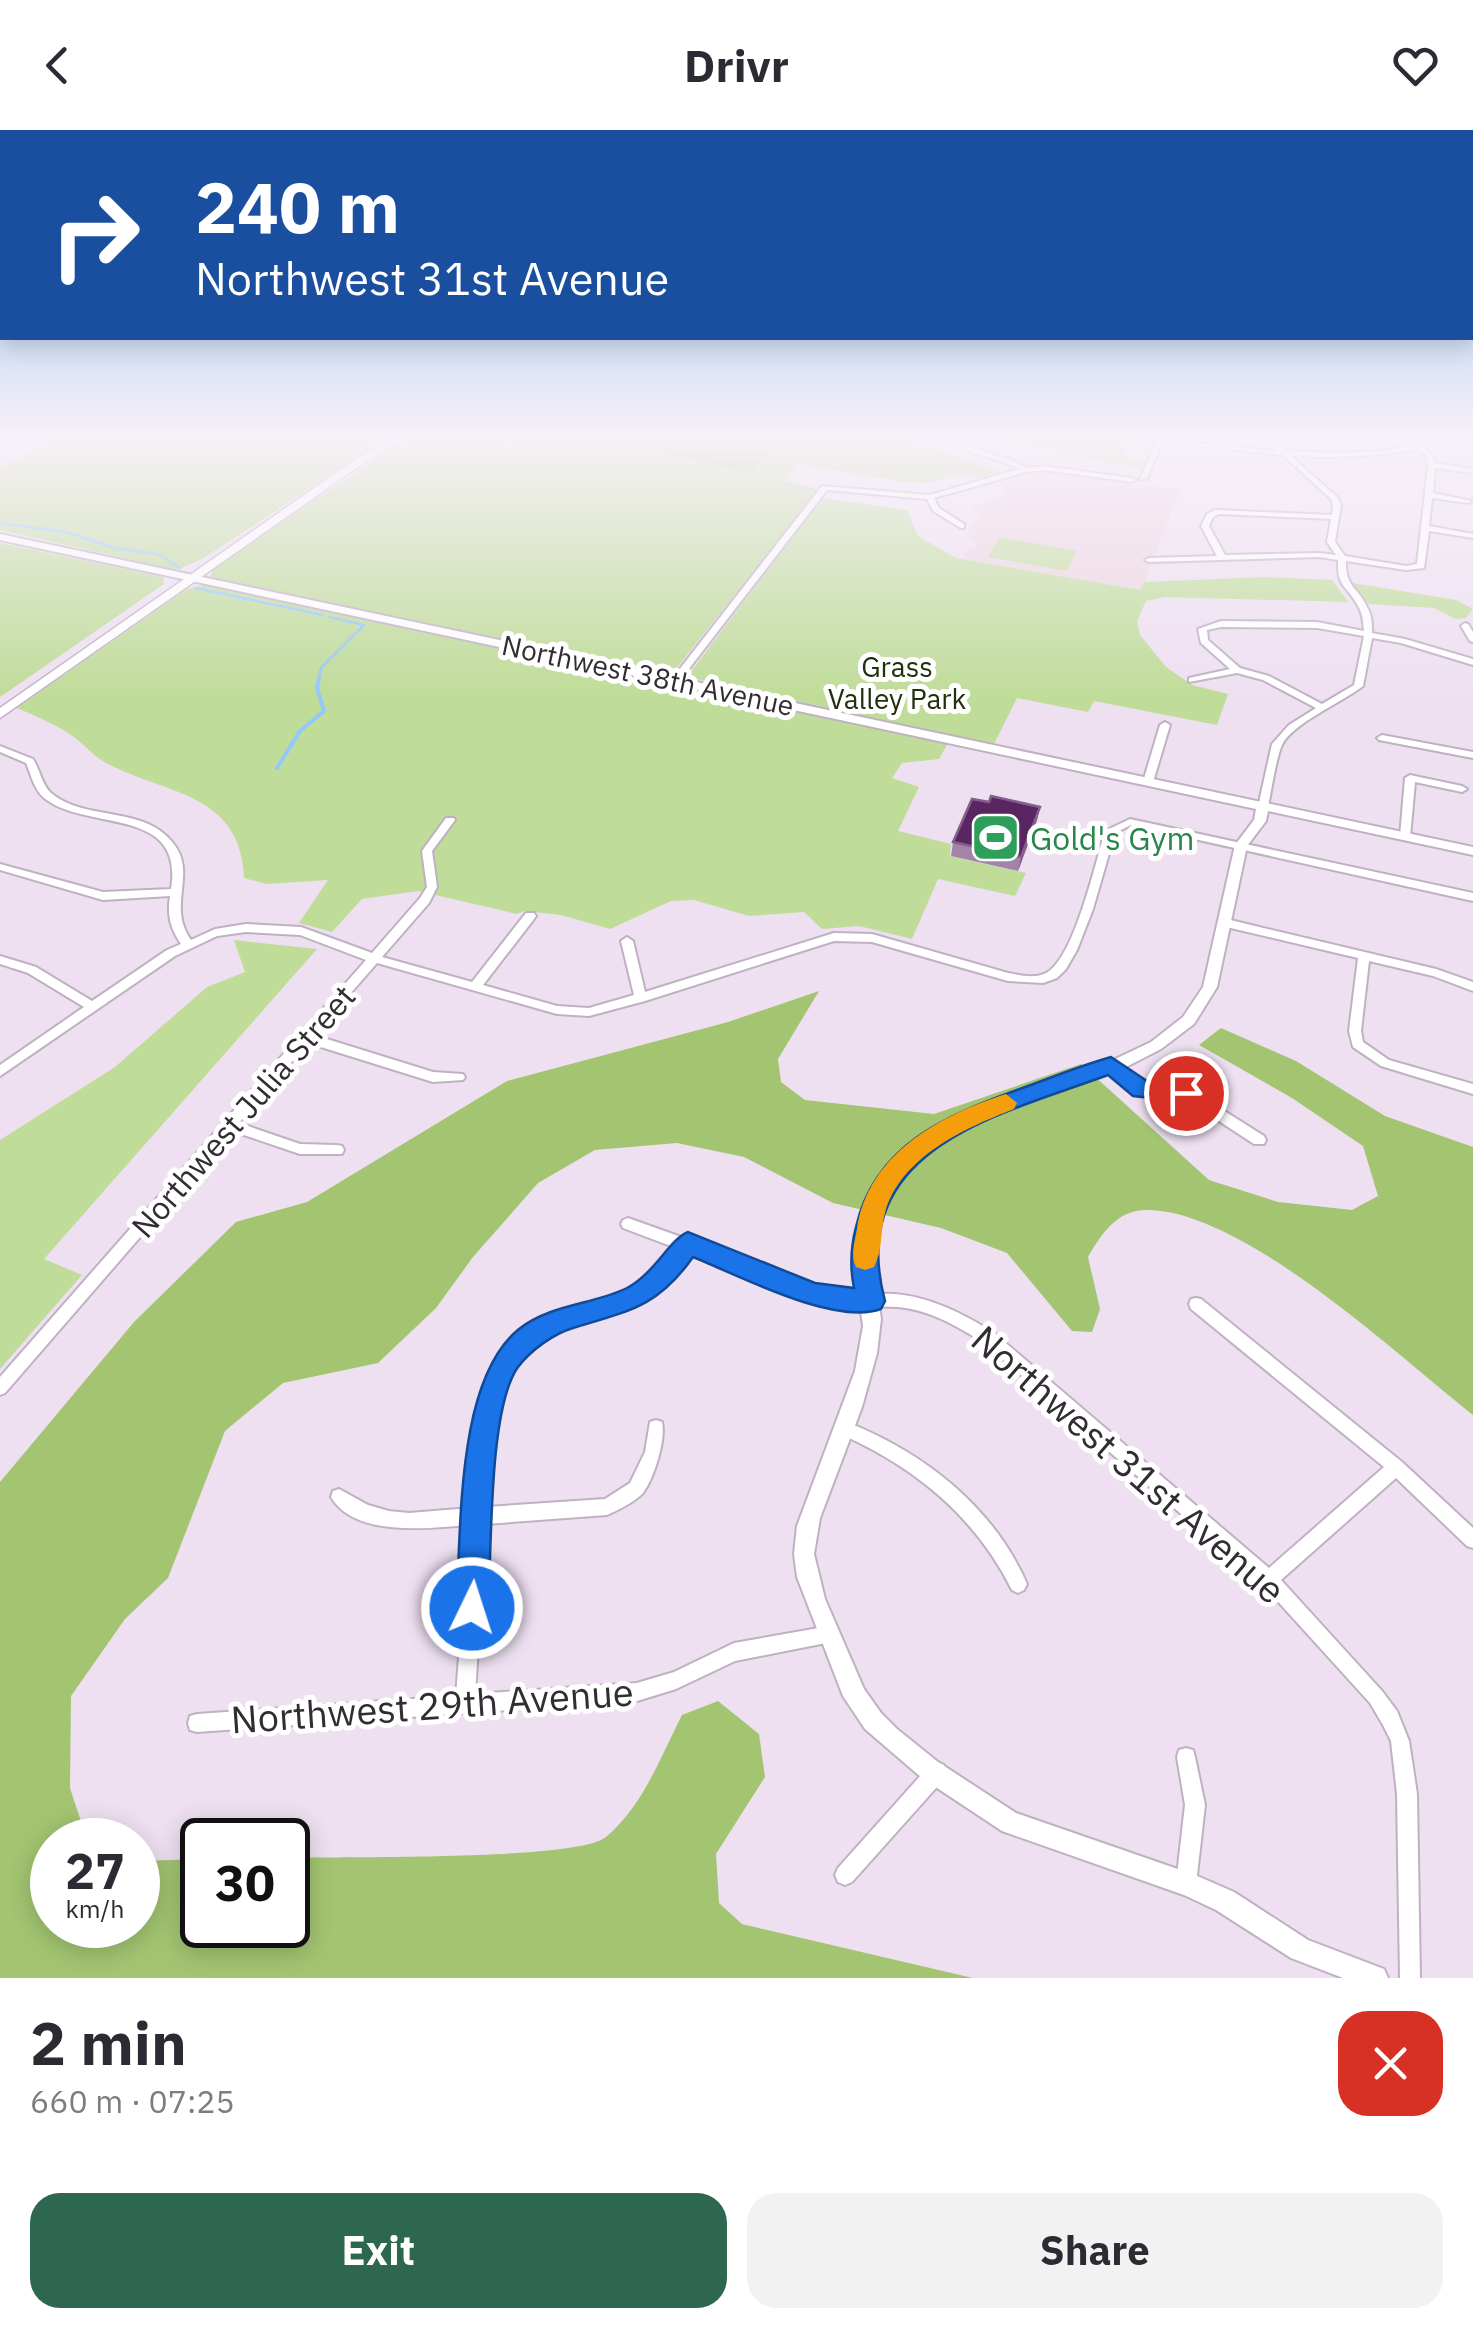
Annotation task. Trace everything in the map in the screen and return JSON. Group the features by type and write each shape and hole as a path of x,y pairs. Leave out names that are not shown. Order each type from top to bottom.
{"main road":[{"path":"0,714 264,525"},
{"path":"0,704 267,525"}],"street":[{"path":"675,681 796,525"},
{"path":"1205,525 1222,558"},
{"path":"1334,525 1331,542 1342,558 1341,580 1367,616 1358,686 1292,727 1277,744 1260,821 1241,845 1210,987 1192,1019 1165,1042 963,1119 906,1157 882,1190 872,1212 865,1243 872,1330 864,1371 804,1542 813,1598 861,1706 877,1726 1010,1823 1186,1884 1225,1901 1300,1949 1375,1978"},
{"path":"1149,560 1342,558 1416,568 1422,560 1426,528 1473,536"},
{"name":"Northwest 38th Avenue","path":"0,536 1473,852"},
{"path":"1324,710 1266,678 1237,670 1200,634 1207,625 1300,623 1367,634 1473,662"},
{"path":"1465,626 1473,638"},
{"path":"1192,680 1237,670"},
{"path":"1148,782 1165,725"},
{"path":"1382,738 1473,755"},
{"path":"3,753 30,761 40,786 58,802 154,832 178,859 171,918 186,944"},
{"path":"1405,837 1410,778 1462,789"},
{"name":"Northwest Julia Street","path":"0,1388 425,900 432,887 428,851 450,820"},
{"path":"0,1071 186,944 246,928 284,928 326,938 376,959 475,987 557,1010 589,1012 814,942 853,936 1008,977 1031,981 1050,978 1069,957 1110,831 1123,824 1140,823 1473,898"},
{"path":"0,867 103,896 176,892"},
{"path":"475,987 530,916"},
{"path":"1226,923 1436,973 1473,987"},
{"path":"627,941 641,998"},
{"path":"1364,956 1355,1031 1363,1051 1385,1063 1473,1090"},
{"path":"0,960 32,970 92,1006"},
{"path":"308,1038 433,1077 458,1077"},
{"path":"1111,1065 1141,1090 1186,1093 1201,1100 1259,1140"},
{"path":"230,1125 300,1148 337,1150"},
{"name":"Northwest 31st Avenue","path":"628,1224 688,1243 814,1295 901,1302 936,1310 990,1338 1269,1579 1376,1697 1400,1741 1407,1794 1410,1978"},
{"path":"466,1702 486,1411 506,1361 530,1336 561,1319 621,1304 643,1292 665,1276 688,1243"},
{"path":"1196,1304 1396,1467 1473,1540"},
{"path":"339,1497 359,1512 388,1520 607,1507 636,1489 653,1452 656,1427"},
{"path":"844,1428 907,1458 992,1537 1018,1584"},
{"path":"1269,1579 1396,1467"},
{"name":"Northwest 29th Avenue","path":"197,1723 637,1692 676,1680 734,1652 830,1634"},
{"path":"1186,1757 1195,1806 1186,1884"},
{"path":"845,1875 938,1772"}],"shaded area":[{"path":"973,525 1166,525 1141,590 962,559 967,550 978,546 966,535"}],"green space":[{"path":"0,525 254,525 204,558 176,570 0,530"},
{"path":"277,525 790,525 671,675 211,577 212,569"},
{"name":"Grass Valley Park","path":"801,525 913,525 918,536 956,558 1140,590 1144,582 1264,577 1332,580 1348,602 1165,597 1146,601 1137,621 1140,635 1166,667 1192,685 1228,694 1217,725 1094,701 1088,712 1017,698 994,744 687,677"},
{"path":"999,537 1077,551 1067,571 988,557"},
{"path":"0,543 163,577 164,584 0,697"},
{"path":"1352,583 1456,600 1473,609 1466,618 1456,619 1434,608 1369,604"},
{"path":"203,585 948,743 939,759 902,763 892,778 919,787 898,831 951,844 950,856 1026,873 1015,896 938,879 912,939 859,926 822,929 804,912 749,916 694,900 671,901 610,929 561,915 524,911 517,914 418,891 362,899 332,932 299,923 328,880 267,884 244,878 240,850 230,829 215,813 177,791 108,764 65,731 17,708 187,589"},
{"path":"234,940 317,949 44,1259 82,1275 0,1369 0,1140 115,1067 207,987 245,972"},
{"path":"819,991 778,1059 781,1082 805,1100 934,1114 1081,1064 1209,1180 1278,1202 1352,1210 1378,1196 1363,1146 1292,1098 1199,1045 1221,1028 1296,1061 1385,1116 1473,1147 1473,1415 1316,1289 1225,1232 1183,1215 1134,1211 1110,1226 1088,1257 1100,1309 1092,1332 1072,1331 1007,1253 941,1228 833,1203 744,1157 677,1143 595,1150 538,1183 473,1257 436,1308 378,1363 283,1383 225,1431 168,1578 125,1619 71,1696 70,1788 80,1818 30,1818 30,1948 160,1948 160,1860 180,1860 180,1948 310,1948 310,1858 506,1854 586,1845 606,1837 630,1811 682,1715 718,1701 759,1734 765,1777 716,1854 719,1903 742,1924 973,1978 0,1978 0,1482 134,1322 236,1222 307,1202 507,1081 728,1022"}],"building":[{"name":"Gold's Gym","path":"991,796 1040,807 1021,857 953,842 972,799 989,802"}],"waterway":[{"path":"16,525 66,532 114,548 158,554 180,568"},
{"path":"195,588 323,615"},
{"path":"318,682 321,668 364,625 330,617"},
{"path":"277,768 300,731 324,711 317,688 319,679"}],"slow traffic":[{"path":"865,1259 872,1212 882,1190 906,1157 930,1137 963,1119 1006,1103"}],"place":[{"name":"Gold's Gym","path":"995,838"}],"route":[{"path":"472,1608 486,1411 506,1361 530,1336 561,1319 592,1308 621,1304 643,1292 665,1276 688,1243 814,1295 871,1301 865,1278 865,1243 872,1212 882,1190 906,1157 930,1137 963,1119 1111,1065 1141,1090 1186,1093"}]}
